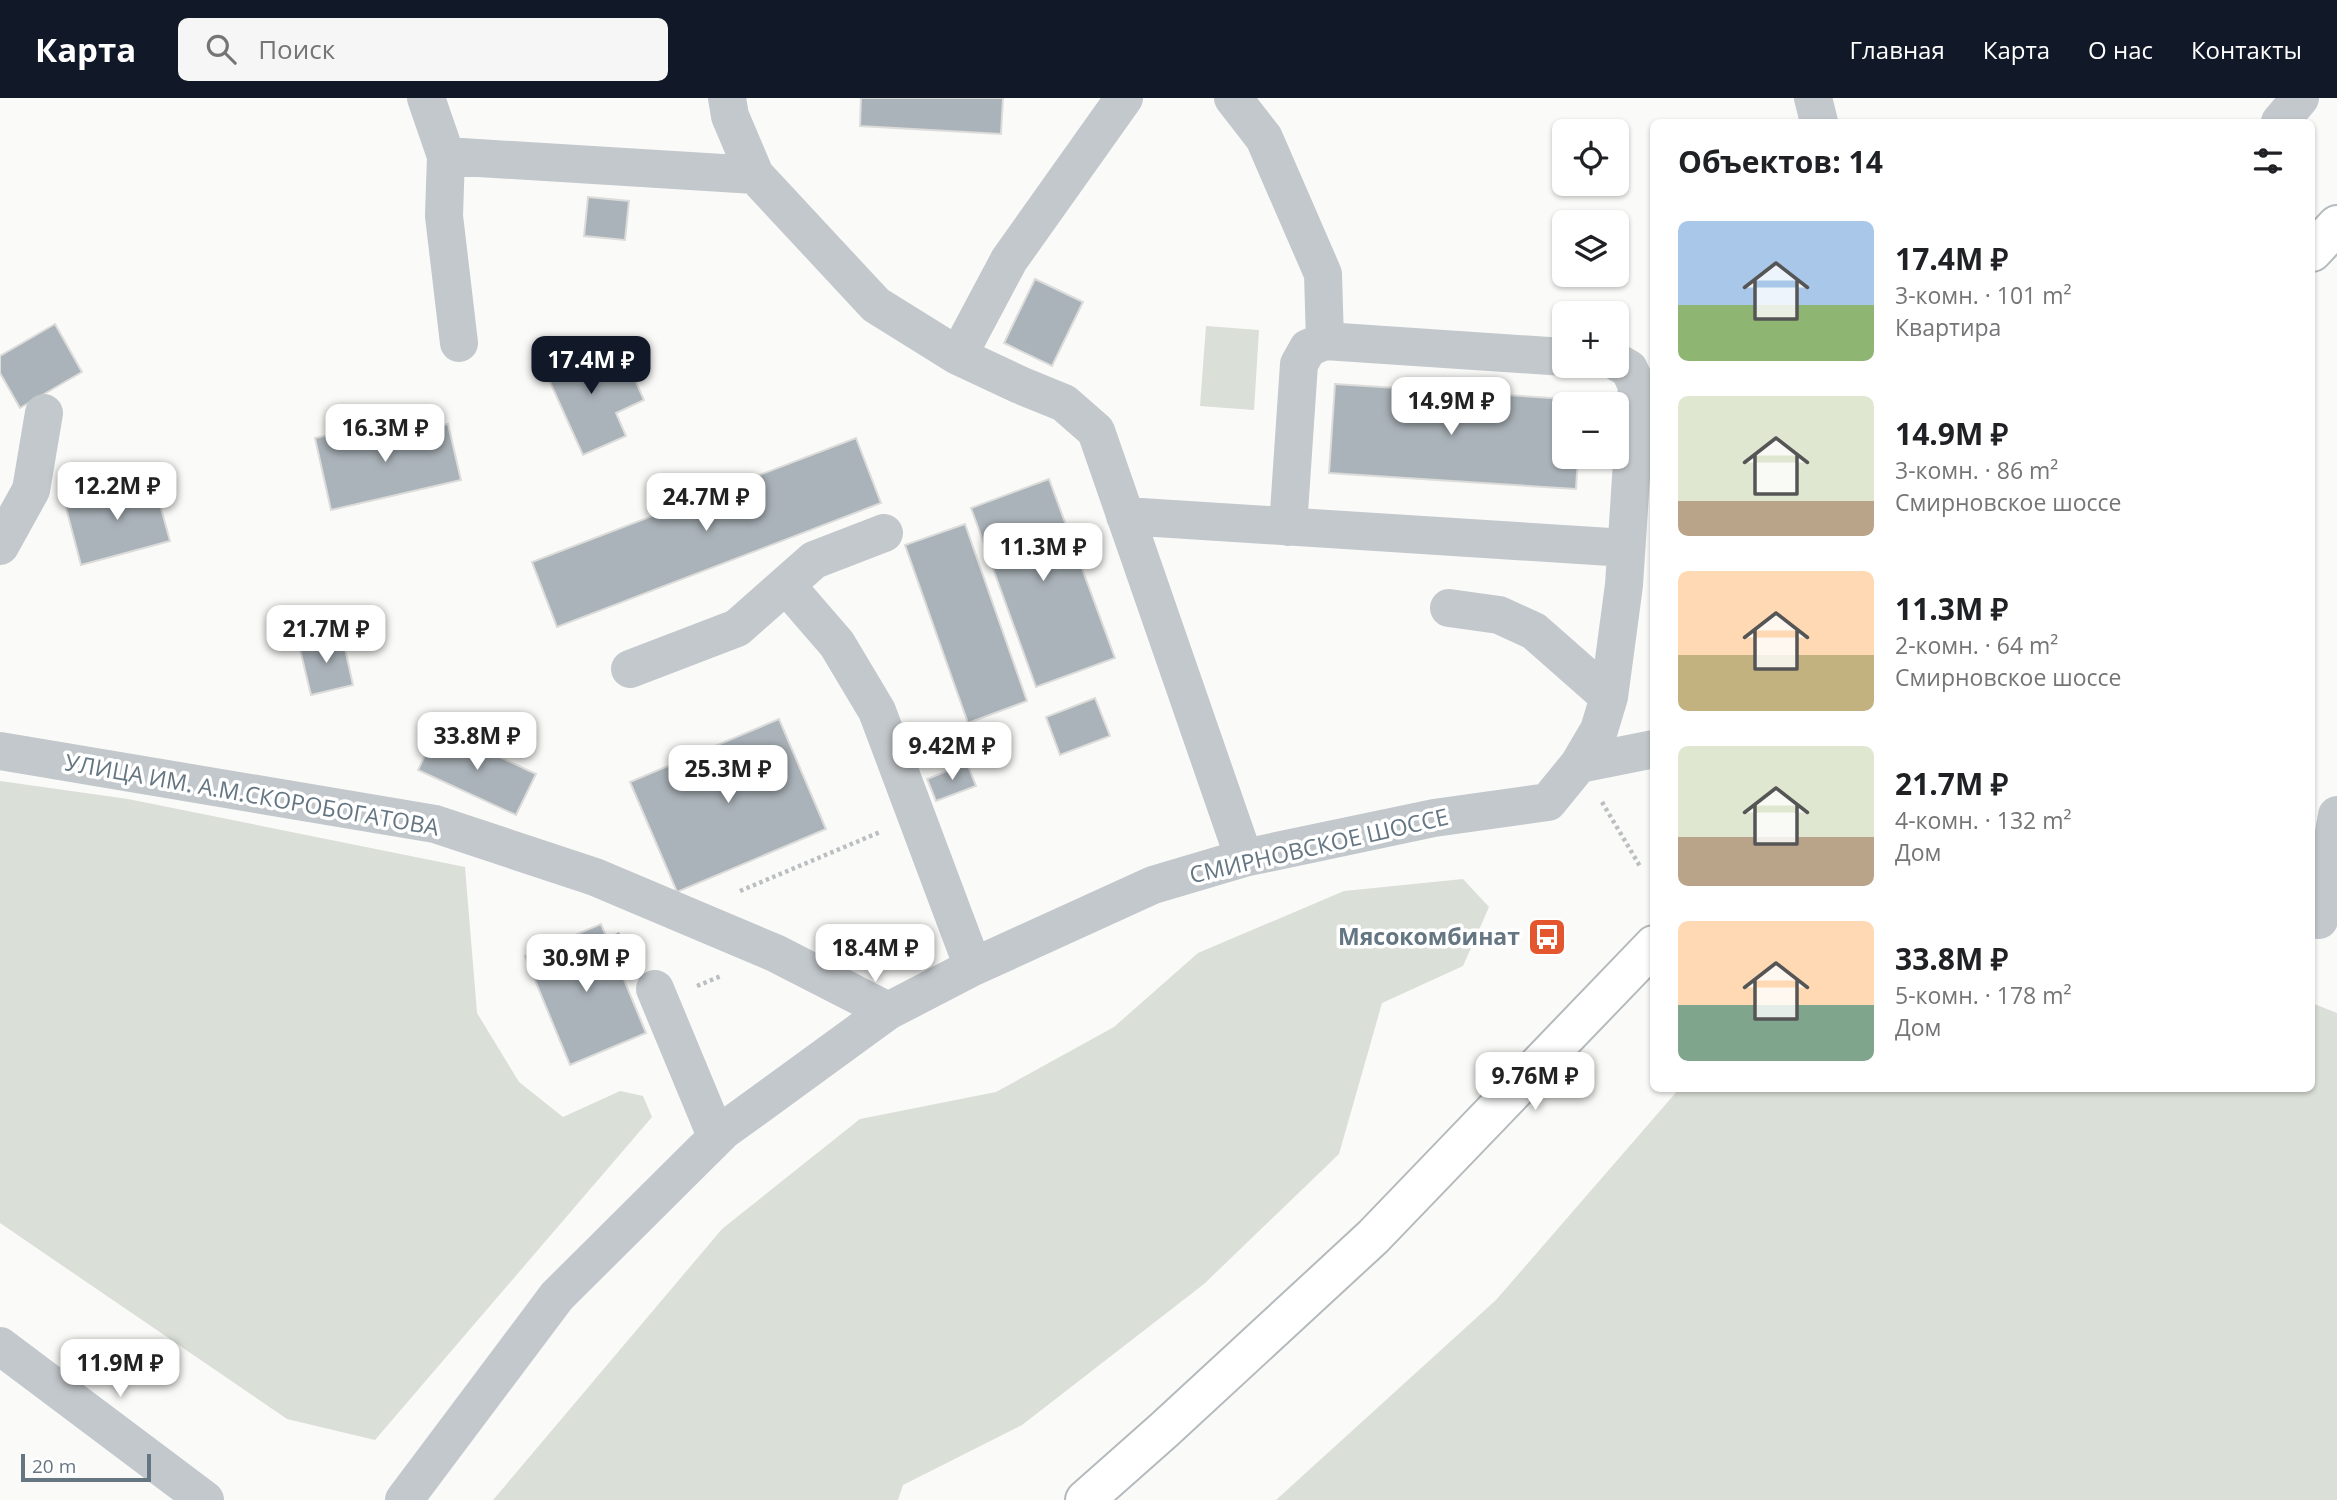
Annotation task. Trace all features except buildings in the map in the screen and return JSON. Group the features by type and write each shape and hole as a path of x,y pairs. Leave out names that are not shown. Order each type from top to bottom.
{"main road":[{"path":"2315,249 2337,226"},
{"path":"1085,1500 1374,1237 1650,949"}],"street":[{"path":"426,98 446,156 444,216 459,343"},
{"path":"958,356 1009,260 1124,98"},
{"path":"1233,98 1264,138 1323,274 1325,341"},
{"path":"1813,98 1818,119"},
{"path":"2282,119 2300,98"},
{"path":"733,104 755,176 876,305 958,356 1020,385 1065,402 1096,431 1244,858"},
{"path":"446,156 755,176"},
{"path":"1288,527 1299,364 1308,348 1325,341 1552,356"},
{"path":"1579,764 1600,730 1609,697 1624,585 1637,386 1629,369"},
{"path":"0,546 31,490 44,413"},
{"path":"1125,516 1626,548"},
{"path":"630,669 737,628 814,560 884,533"},
{"path":"786,585 837,644 877,711 973,967"},
{"path":"1449,608 1499,615 1534,631 1609,697"},
{"path":"1579,764 1650,750"},
{"name":"УЛИЦА ИМ. А.М.СКОРОБОГАТОВА","path":"0,751 435,824 594,877 775,953 888,1011"},
{"name":"СМИРНОВСКОЕ ШОССЕ","path":"404,1500 557,1296 716,1136 888,1011 973,967 1153,885 1244,858 1434,818 1548,802 1579,764"},
{"path":"2323,922 2337,815"},
{"path":"655,989 716,1136"},
{"path":"0,1346 205,1500"}],"path":[{"path":"1579,764 1641,868"},
{"path":"684,915 916,817"},
{"path":"594,877 643,995 655,989"}],"shaded area":[{"path":"1206,326 1259,330 1254,410 1200,406"},
{"path":"0,781 128,799 465,867 477,1013 519,1082 563,1117 620,1091 643,1096 652,1117 375,1440 287,1419 0,1223"},
{"path":"1463,879 1489,907 1463,966 1382,1003 1339,1154 1204,1284 1022,1425 903,1485 898,1500 493,1500 722,1229 860,1119 996,1092 1114,1027 1198,953 1344,891"},
{"path":"2315,1004 2337,1013 2337,1500 1276,1500 1496,1300 1676,1092 2315,1092"}],"place":[{"name":"Мясокомбинат","path":"1547,937"}]}
